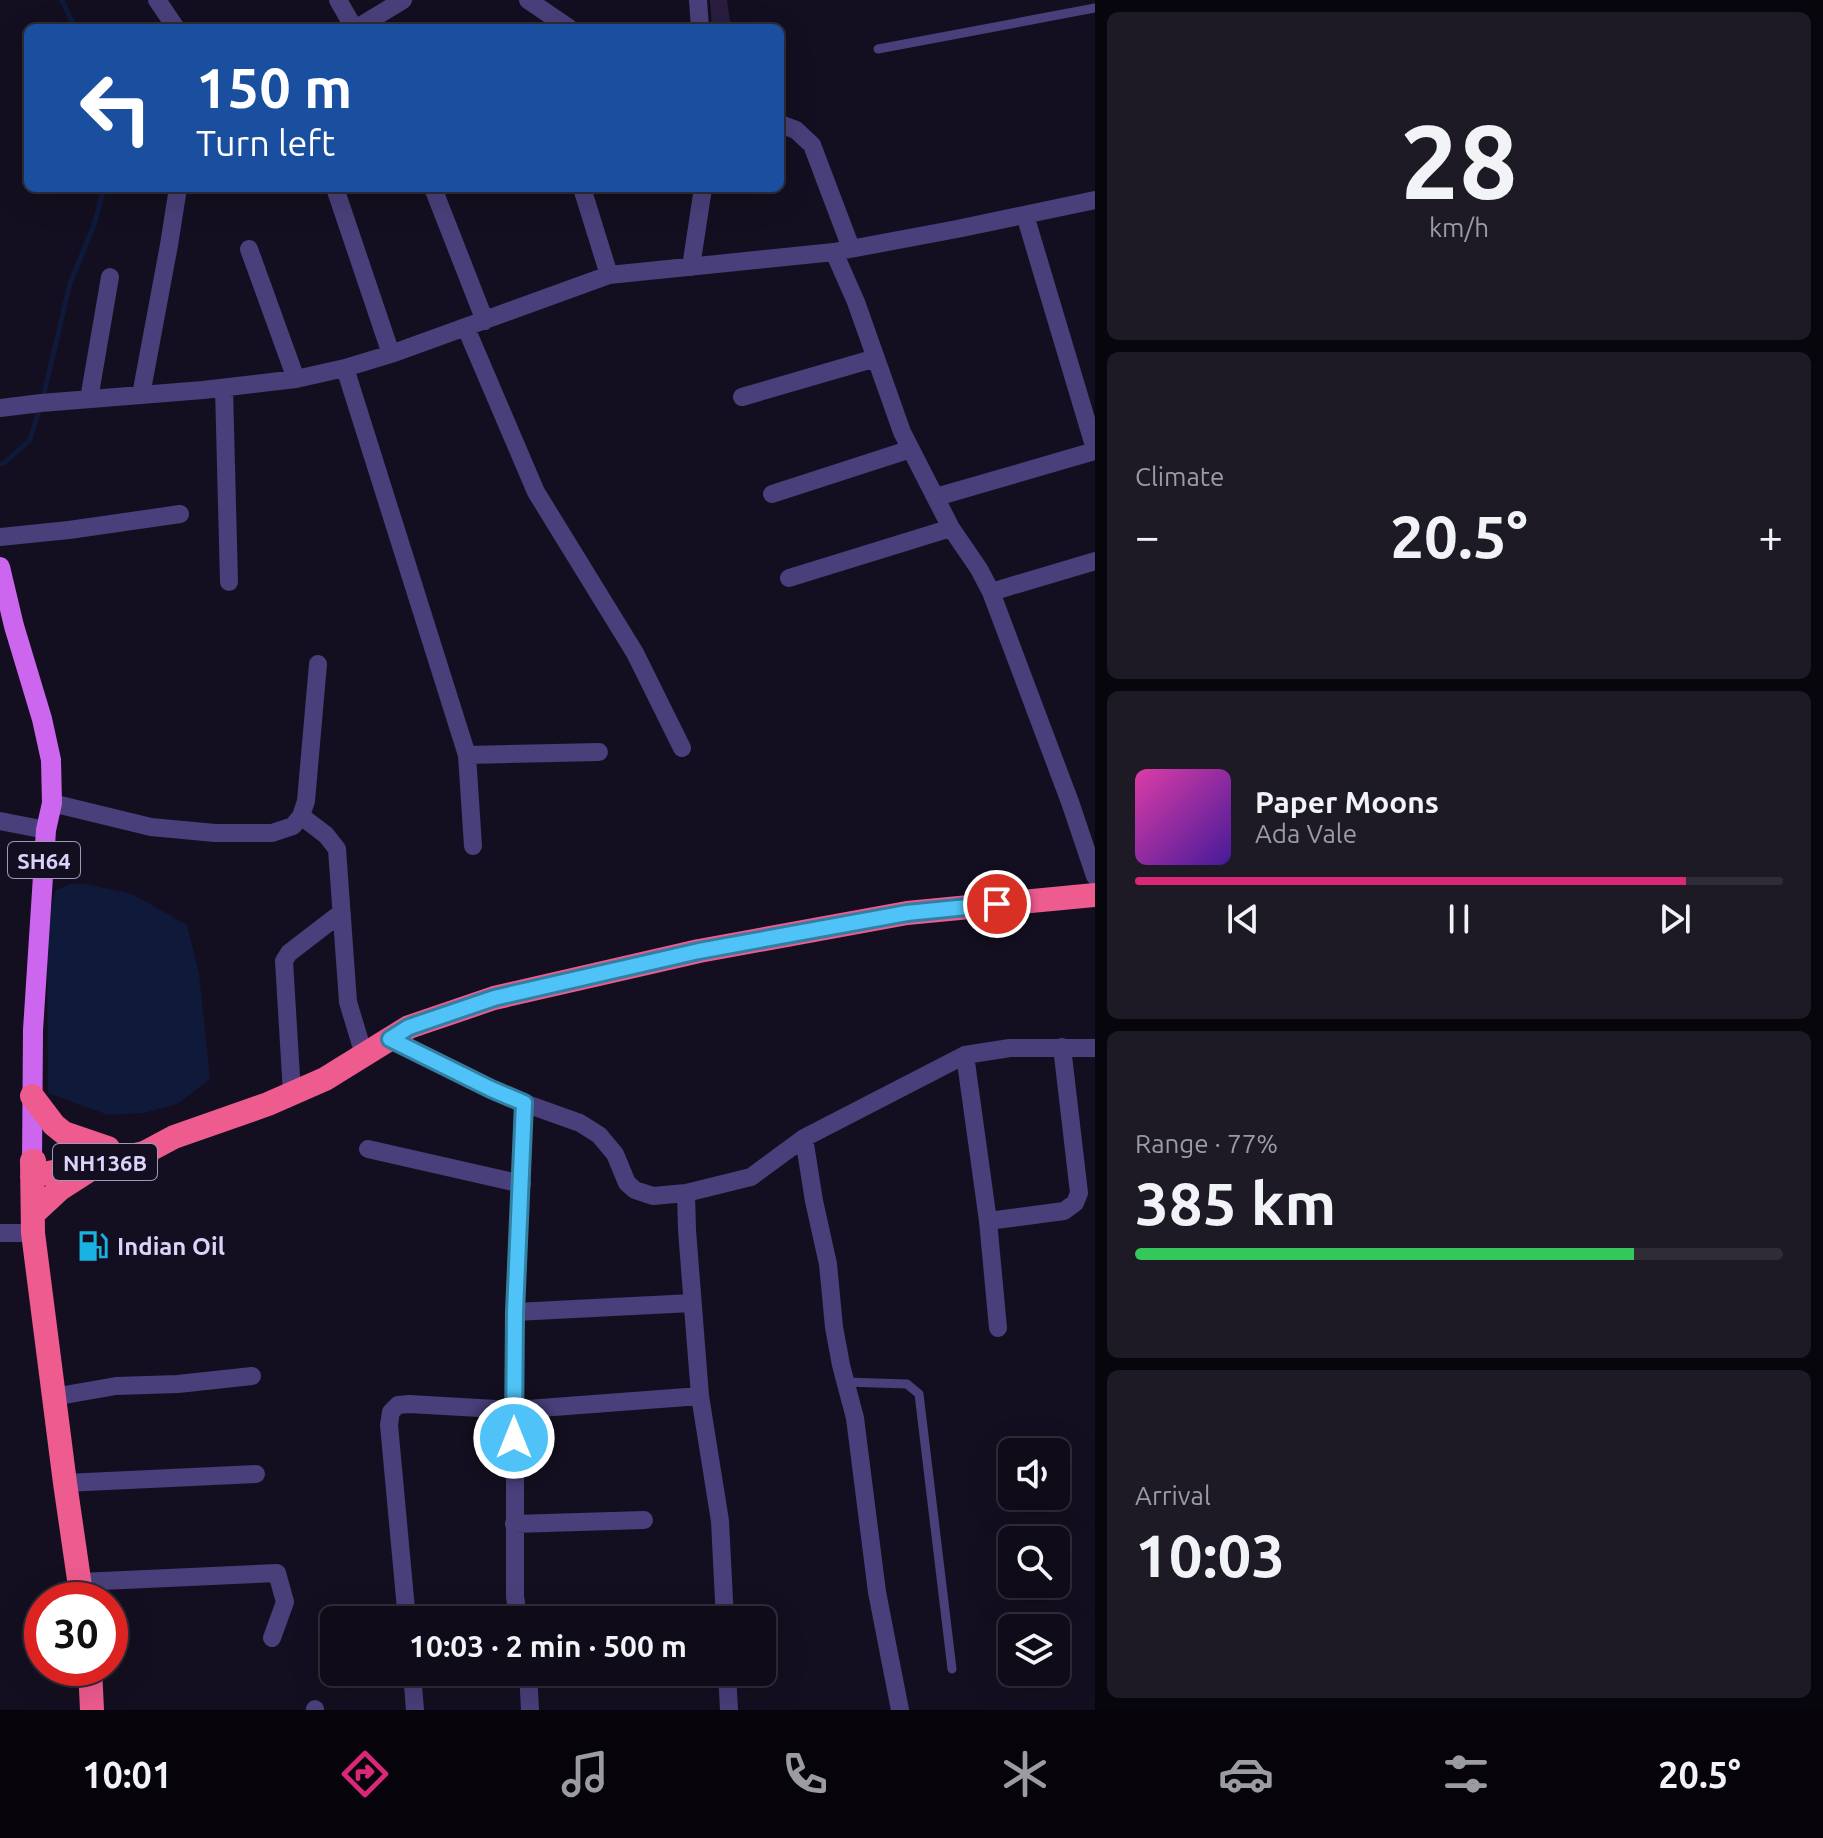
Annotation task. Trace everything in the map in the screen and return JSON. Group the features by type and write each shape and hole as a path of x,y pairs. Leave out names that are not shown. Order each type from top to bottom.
{"highway":[{"name":"NH136B","path":"80,1582 53,1397 33,1224 32,1168 144,1153 174,1137 268,1104 325,1079 409,1027 494,998 699,951 907,913 1095,895"},
{"path":"32,1096 54,1125 104,1156 60,1189 33,1224"},
{"path":"91,1686 92,1710"}],"main road":[{"name":"SH64","path":"0,567 51,760 52,803 46,830 33,1030 32,1168"}],"street":[{"path":"157,0 173,24"},
{"path":"338,0 353,24"},
{"path":"363,24 403,0"},
{"path":"528,0 556,24"},
{"path":"698,0 700,24"},
{"path":"784,126 796,130 812,145 856,302 902,432 951,528 991,592 1095,876"},
{"path":"141,395 177,192"},
{"path":"336,192 391,354"},
{"path":"435,192 485,321"},
{"path":"583,192 609,275"},
{"path":"691,267 702,192"},
{"path":"0,408 296,379 391,354 609,275 843,250 1095,200"},
{"path":"936,497 1095,450 1025,215"},
{"path":"249,249 296,379"},
{"path":"89,399 110,277"},
{"path":"466,328 536,492 635,653 682,748"},
{"path":"742,397 876,358"},
{"path":"345,368 467,755 473,846"},
{"path":"224,388 229,582"},
{"path":"772,494 911,449"},
{"path":"0,537 180,514"},
{"path":"789,578 951,528"},
{"path":"991,592 1095,561"},
{"path":"52,803 151,827 215,833 272,833 293,826 301,816 306,801 318,664"},
{"path":"467,755 599,752"},
{"path":"301,816 326,835 337,849 348,1002 364,1055"},
{"path":"0,821 46,830"},
{"path":"292,1093 284,961 289,953 341,913"},
{"path":"390,1039 491,1089 580,1123 599,1135 615,1154 627,1183 635,1190 653,1196 686,1193 751,1177 804,1138 965,1055 1010,1048 1095,1048"},
{"path":"988,1221 1064,1211 1075,1203 1079,1193 1062,1047"},
{"path":"965,1055 988,1221 998,1328"},
{"path":"517,1606 515,1312 524,1103"},
{"path":"804,1138 828,1264 834,1327 855,1418 877,1592 900,1710"},
{"path":"368,1149 522,1184"},
{"path":"686,1193 700,1396 720,1521 724,1606"},
{"path":"0,1233 33,1224"},
{"path":"515,1312 692,1303"},
{"path":"53,1397 116,1386 178,1384 252,1376"},
{"path":"406,1606 389,1425 391,1412 398,1405 514,1410 700,1396"},
{"path":"65,1483 256,1474"},
{"path":"514,1524 644,1520"},
{"path":"128,1587 277,1573 285,1602 272,1638"},
{"path":"413,1686 415,1710"},
{"path":"529,1686 530,1710"},
{"path":"728,1686 729,1710"}],"lane":[{"path":"878,49 1095,8"},
{"path":"845,1382 907,1384 919,1394 952,1669"}],"water":[{"path":"70,884 86,884 132,894 187,925 199,973 210,1079 177,1104 144,1113 108,1115 48,1093 47,922 56,890"}],"building":[{"path":"710,0 727,0 730,24 712,24"}],"waterway":[{"path":"62,0 73,24"},
{"path":"43,398 70,283 94,225 103,192"},
{"path":"0,464 30,440 40,407"}],"place":[{"name":"Indian Oil","path":"93,1246"}],"route":[{"path":"514,1438 515,1312 524,1103 390,1039 409,1027 494,998 699,951 907,913 997,904"}]}
